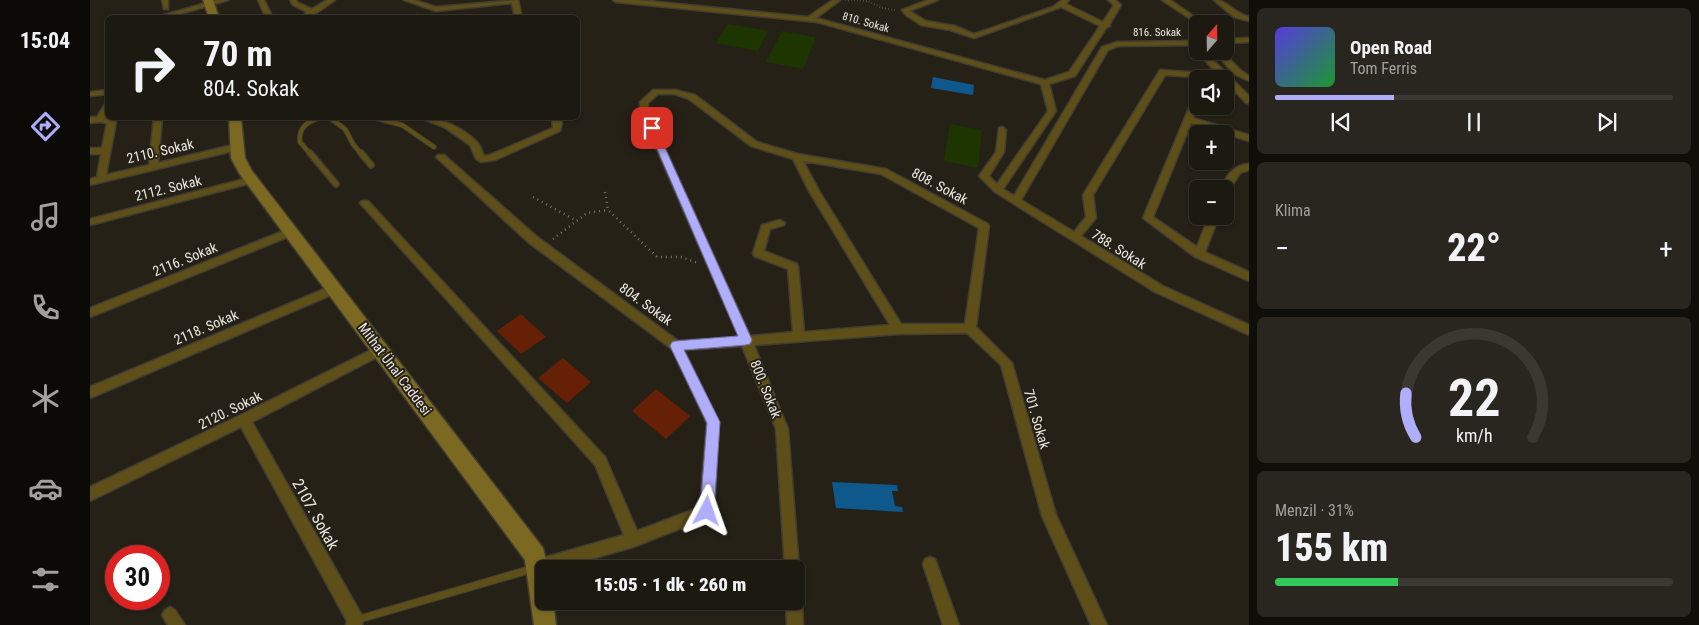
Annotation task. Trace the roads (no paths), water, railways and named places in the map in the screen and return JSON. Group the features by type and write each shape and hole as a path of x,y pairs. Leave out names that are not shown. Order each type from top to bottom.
{"main road":[{"path":"209,2 213,15"},
{"name":"Mithat Ünal Caddesi","path":"235,120 238,158 252,180 535,556 535,560"},
{"name":"Mithat Ünal Caddesi","path":"543,610 545,625"}],"street":[{"path":"165,0 166,8"},
{"path":"166,15 209,2 225,0"},
{"path":"261,0 268,15"},
{"path":"293,0 295,4 312,12"},
{"path":"308,15 332,0"},
{"path":"407,0 436,9 514,0 519,15"},
{"name":"810. Sokak","path":"616,0 810,19 1045,83"},
{"path":"810,19 837,0"},
{"path":"935,0 905,10 924,23 952,28 974,36 1055,8 1064,2 1106,26"},
{"path":"1165,0 1189,16"},
{"path":"1217,0 1236,16 1249,19"},
{"path":"998,190 1052,111 1045,83 1072,74 1106,26 1113,1"},
{"path":"1100,34 1117,44"},
{"path":"1234,40 1249,40"},
{"path":"1016,200 1105,49 1117,44"},
{"name":"816. Sokak","path":"1117,44 1189,46"},
{"path":"1209,60 1217,70"},
{"path":"1227,60 1238,72 1249,79"},
{"path":"1074,237 1091,218 1088,195 1163,72 1189,75"},
{"path":"1234,87 1249,101"},
{"path":"90,94 105,92"},
{"name":"808. Sokak","path":"644,111 644,102 656,92 675,92 692,97 754,144 797,158 883,172 984,226 970,328"},
{"path":"95,119 105,109"},
{"name":"800. Sokak","path":"644,111 746,340 782,429 791,560"},
{"path":"1190,115 1148,218 1199,254 1249,277"},
{"path":"1189,118 1249,138"},
{"path":"95,119 112,122 101,180"},
{"path":"152,167 158,120"},
{"path":"431,120 447,125 474,144 481,159 492,158 557,130 557,120"},
{"name":"788. Sokak","path":"1002,130 1000,152 984,176 998,190 1159,289 1249,330"},
{"name":"2110. Sokak","path":"90,182 237,147"},
{"path":"90,152 107,151"},
{"name":"804. Sokak","path":"441,157 543,247 676,346 898,329 970,328"},
{"path":"797,158 814,191 898,329"},
{"path":"1229,180 1231,175 1243,167 1249,167"},
{"name":"2112. Sokak","path":"90,222 252,180"},
{"path":"365,203 600,461 633,540"},
{"path":"780,223 766,227 758,253 793,267 799,336"},
{"path":"1199,254 1210,225"},
{"name":"2116. Sokak","path":"90,313 291,232"},
{"name":"2118. Sokak","path":"90,393 334,289"},
{"name":"701. Sokak","path":"970,328 1006,363 1049,516 1099,625"},
{"path":"561,560 633,540 707,511 713,422 676,346"},
{"name":"2120. Sokak","path":"90,494 244,420 381,350"},
{"name":"2107. Sokak","path":"244,420 354,623"},
{"path":"930,564 951,625"},
{"path":"795,610 796,625"}],"lane":[{"path":"307,120 300,130 300,142 336,184"},
{"path":"332,120 345,130 353,144 371,165"},
{"path":"383,120 402,125 434,147"},
{"path":"354,623 535,567"}],"water":[{"path":"933,77 974,85 973,95 931,88"},
{"path":"832,482 897,485 898,491 892,491 895,506 902,507 903,512 836,508"}]}
